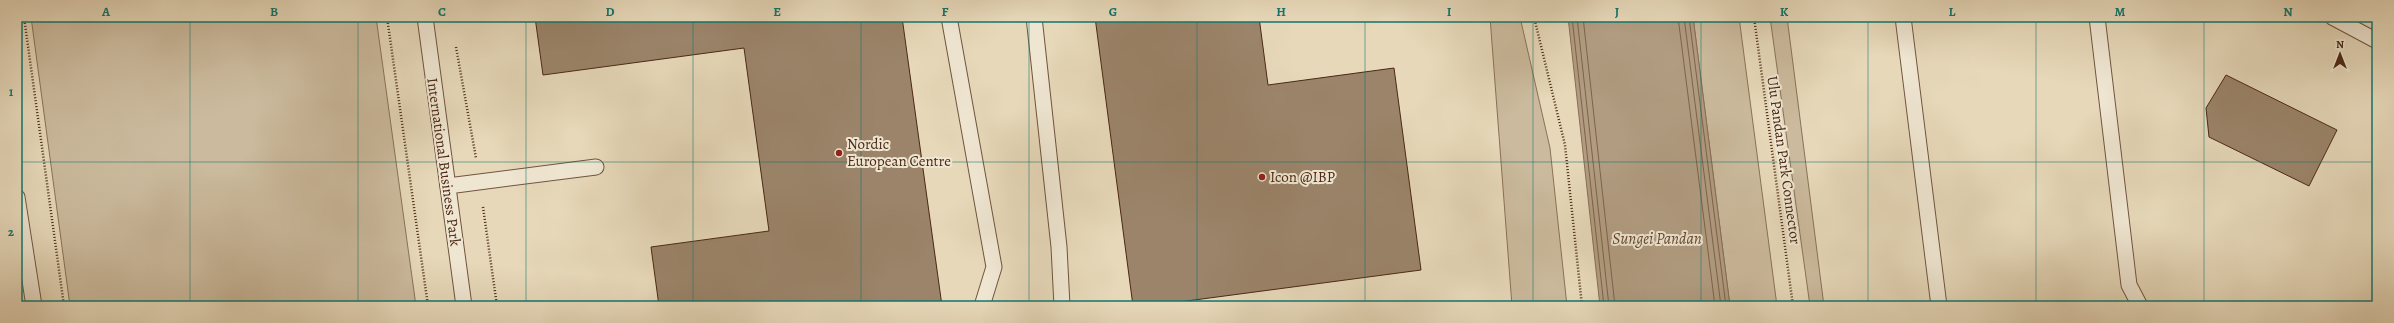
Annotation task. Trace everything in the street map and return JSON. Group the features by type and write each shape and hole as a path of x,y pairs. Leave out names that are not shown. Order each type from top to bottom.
{"lane":[{"name":"International Business Park","path":"425,17 464,306"},
{"path":"949,17 994,267 982,306"},
{"path":"1034,17 1059,247 1062,306"},
{"path":"1903,17 1938,306"},
{"path":"2097,17 2129,285 2140,306"},
{"path":"2332,17 2377,41"},
{"path":"448,186 596,167"},
{"path":"17,197 34,306"}],"path":[{"path":"24,17 64,306"},
{"path":"387,17 428,306"},
{"path":"1534,17 1565,145 1582,306"},
{"name":"Ulu Pandan Park Connector","path":"1754,17 1793,306"}],"shaded area":[{"path":"31,17 376,17 416,306 70,306"},
{"path":"1490,17 1520,17 1550,148 1567,306 1512,306"},
{"path":"1693,17 1739,17 1777,306 1730,306"},
{"path":"1770,17 1787,17 1824,306 1810,306"}],"water":[{"name":"Sungei Pandan","path":"1568,17 1693,17 1730,306 1600,306"}],"building":[{"name":"Nordic European Centre","path":"535,17 902,17 942,306 659,306 651,247 769,231 744,48 543,75"},
{"name":"Icon @IBP","path":"1095,17 1259,17 1268,85 1394,68 1421,270 1149,306 1133,306"},
{"path":"2226,75 2337,130 2309,186 2209,137 2206,108"}],"place":[{"name":"Nordic European Centre","path":"839,153"},
{"name":"Icon @IBP","path":"1262,177"}]}
